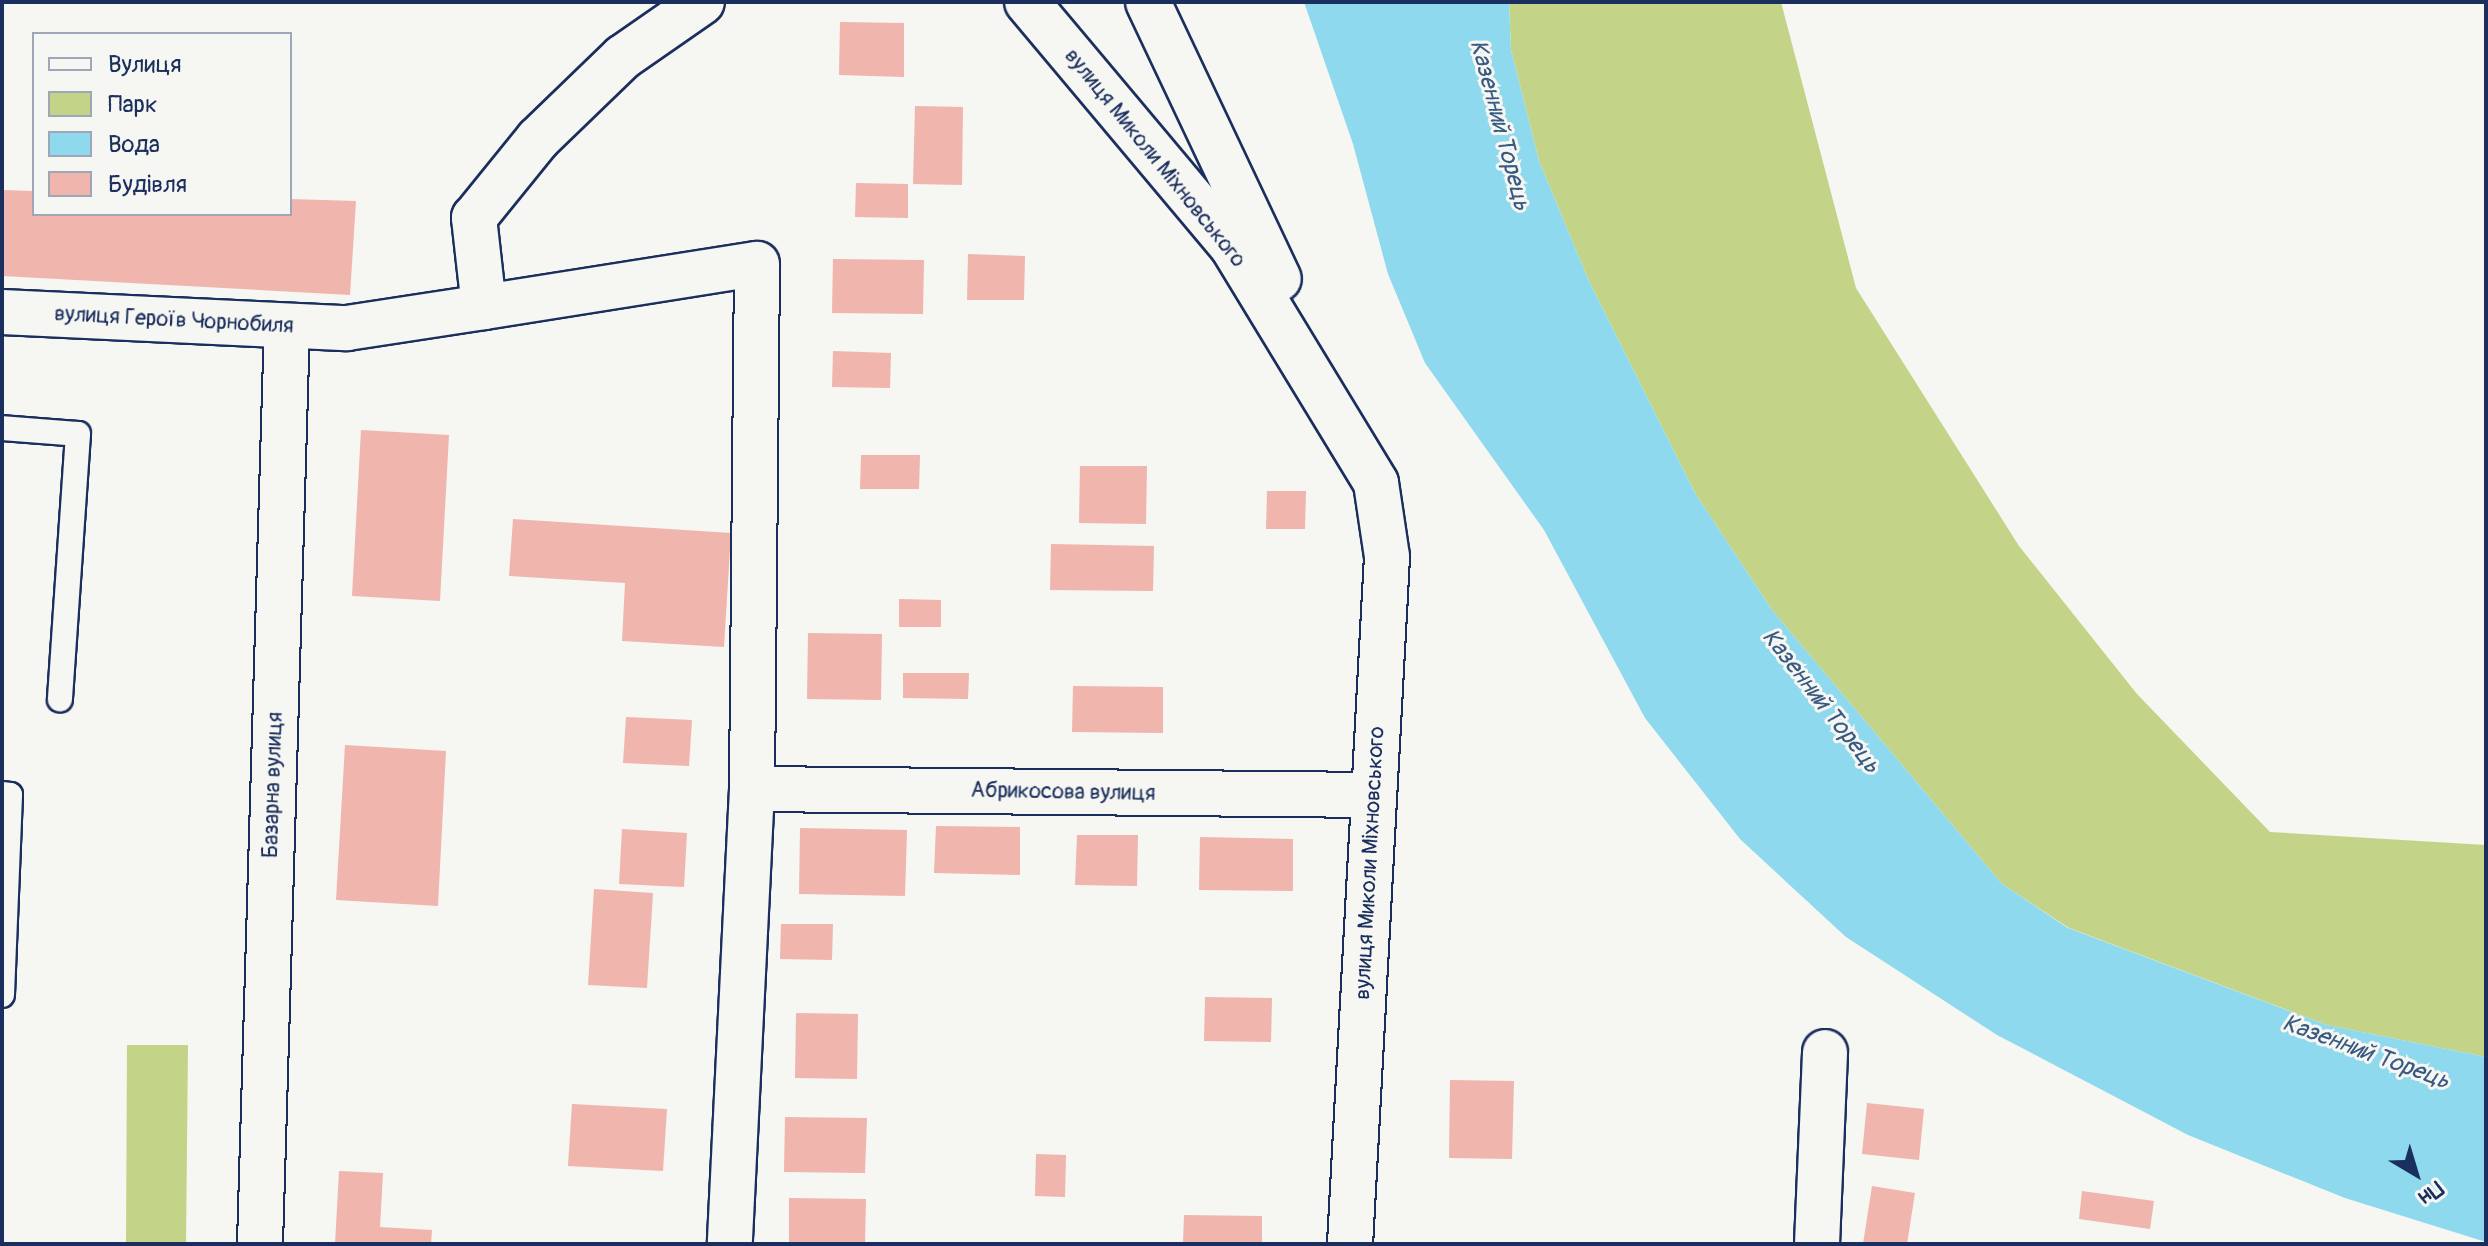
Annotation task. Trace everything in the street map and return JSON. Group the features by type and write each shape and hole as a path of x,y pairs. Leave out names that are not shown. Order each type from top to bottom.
{"street":[{"path":"484,307 474,218 538,139 623,57 702,2"},
{"name":"вулиця Миколи Міхновського","path":"1027,2 1232,246 1376,483"},
{"name":"вулиця Миколи Міхновського","path":"1148,2 1376,483 1387,557 1350,1244"},
{"name":"вулиця Героїв Чорнобиля","path":"2,312 347,328 757,264 752,789"},
{"name":"Базарна вулиця","path":"260,1244 287,326"},
{"path":"730,1244 752,789"},
{"name":"Абрикосова вулиця","path":"752,789 1374,795"},
{"path":"1817,1244 1825,1052"}],"lane":[{"path":"2,428 78,434 60,699"},
{"path":"2,794 10,795 2,995"}],"green space":[{"path":"1509,2 1781,2 1856,288 2019,546 2137,694 2270,832 2486,845 2486,1057 2327,1025 2069,928 2002,884 1772,610 1695,493 1588,279 1539,161 1511,50"},
{"path":"127,1045 188,1045 186,1244 126,1244"}],"water":[{"name":"Казенний Торець","path":"1304,2 1509,2 1511,50 1539,161 1588,279 1695,493 1772,610 2002,884 2068,928 2327,1025 2486,1057 2486,1242 2345,1198 2188,1135 1997,1035 1846,937 1740,839 1645,718 1544,530 1425,363 1388,274 1353,144"}],"building":[{"path":"840,22 904,23 904,77 839,75"},
{"path":"915,106 963,107 962,185 913,184"},
{"path":"856,183 908,184 908,218 855,217"},
{"path":"2,190 32,191 32,216 292,216 292,199 356,201 350,295 2,276"},
{"path":"968,254 1025,256 1024,300 967,300"},
{"path":"833,259 924,260 923,314 832,313"},
{"path":"833,351 891,353 890,388 832,387"},
{"path":"361,430 449,435 440,601 352,596"},
{"path":"861,455 920,455 919,489 860,489"},
{"path":"1080,466 1147,466 1146,524 1079,523"},
{"path":"1267,491 1306,491 1305,529 1266,529"},
{"path":"513,519 731,533 724,647 622,641 625,583 509,576"},
{"path":"1051,544 1154,546 1153,591 1050,590"},
{"path":"899,599 941,600 941,627 899,627"},
{"path":"808,633 882,634 881,700 807,699"},
{"path":"903,673 969,673 968,699 903,698"},
{"path":"1073,686 1163,687 1163,733 1072,732"},
{"path":"626,717 692,720 689,766 623,763"},
{"path":"345,745 446,751 438,906 336,900"},
{"path":"936,826 1020,827 1020,875 934,873"},
{"path":"800,828 907,830 905,896 799,894"},
{"path":"622,829 687,833 684,887 619,884"},
{"path":"1077,835 1138,835 1137,886 1075,885"},
{"path":"1200,837 1293,839 1293,891 1199,890"},
{"path":"594,889 653,893 647,988 588,985"},
{"path":"781,924 833,924 832,960 780,959"},
{"path":"1205,997 1272,998 1271,1042 1204,1041"},
{"path":"796,1013 858,1014 857,1079 795,1078"},
{"path":"1450,1080 1514,1081 1512,1159 1449,1158"},
{"path":"1867,1103 1924,1109 1919,1160 1862,1154"},
{"path":"572,1104 667,1109 663,1171 568,1166"},
{"path":"785,1117 867,1118 865,1173 784,1172"},
{"path":"1036,1154 1066,1155 1065,1197 1035,1196"},
{"path":"339,1171 383,1173 380,1227 432,1230 431,1244 335,1244"},
{"path":"1872,1186 1915,1193 1907,1244 1863,1244"},
{"path":"2082,1191 2154,1201 2150,1229 2079,1219"},
{"path":"789,1198 866,1199 865,1244 789,1244"},
{"path":"1184,1215 1262,1216 1262,1244 1183,1244"}]}
